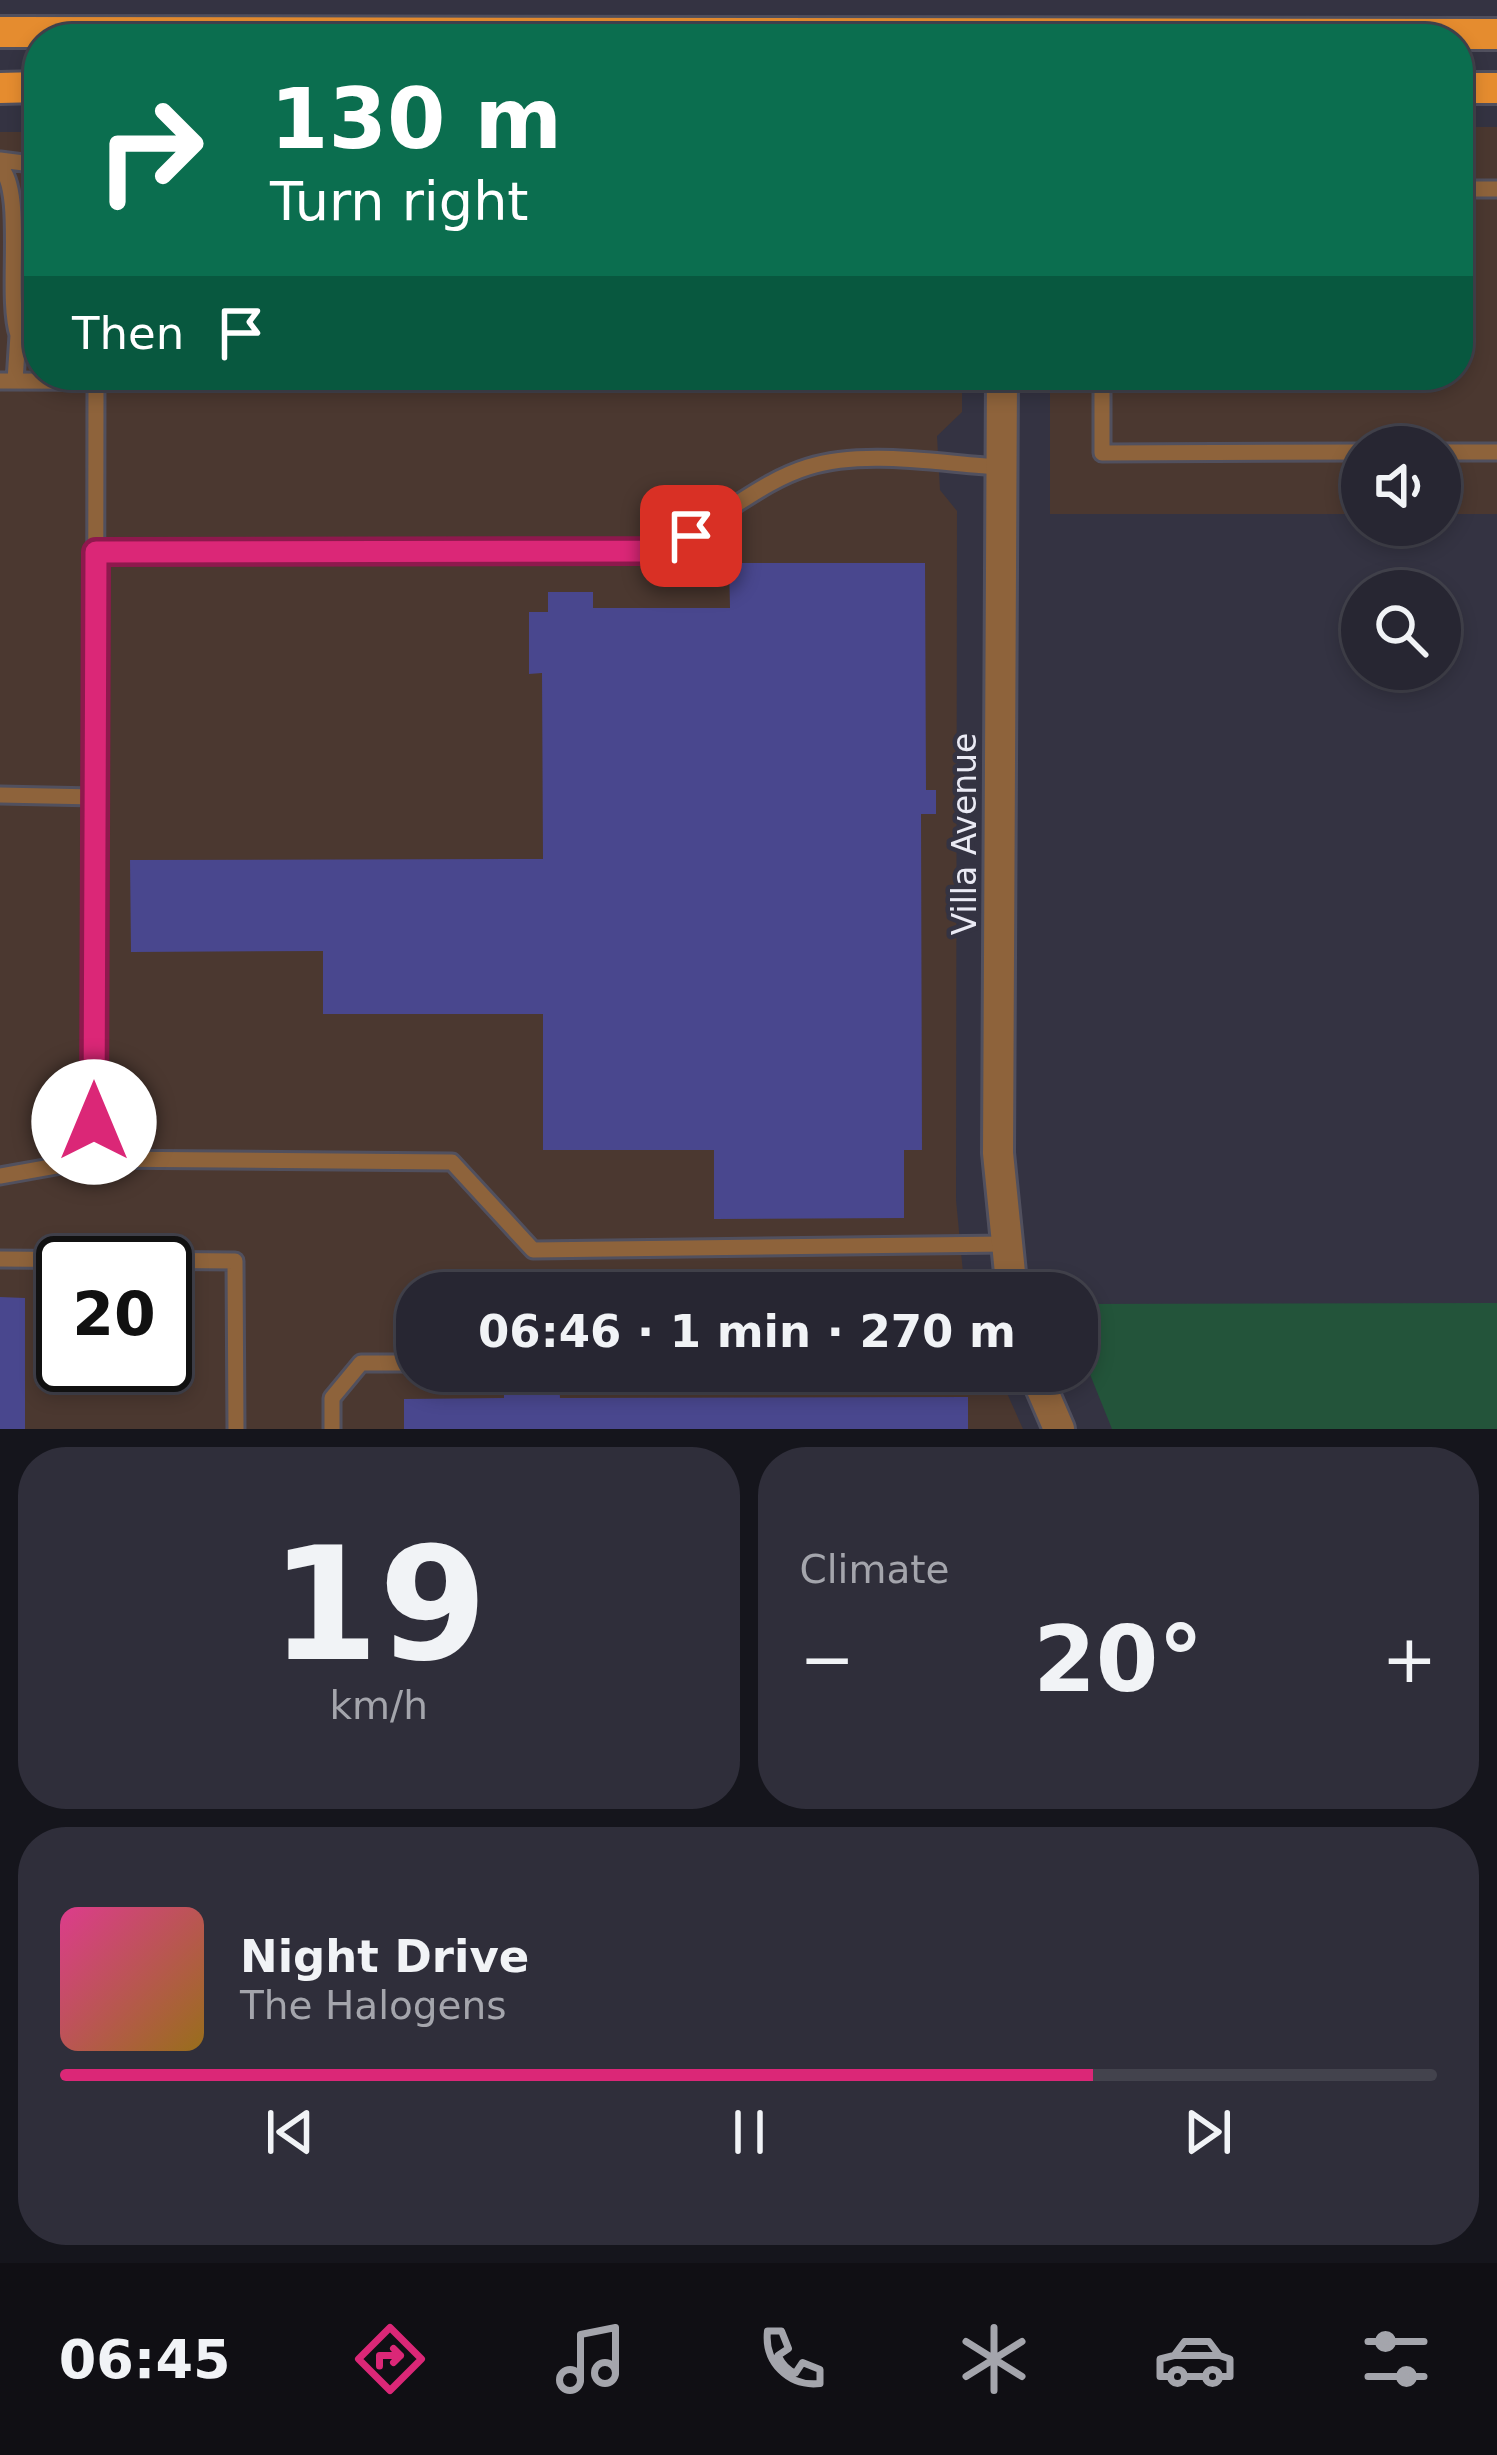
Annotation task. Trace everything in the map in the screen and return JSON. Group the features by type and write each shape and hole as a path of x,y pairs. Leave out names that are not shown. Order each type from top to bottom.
{"street":[{"name":"Villa Avenue","path":"1002,390 998,1153 1009,1272"},
{"path":"1043,1392 1059,1429"}],"lane":[{"path":"0,164 10,187 11,313 18,335"},
{"path":"8,381 24,326"},
{"path":"95,1159 96,390"},
{"path":"1102,390 1102,453 1341,452"},
{"path":"1461,452 1497,452"},
{"path":"96,552 644,551 691,536 809,466 844,461 1002,467"},
{"path":"0,796 95,796"},
{"path":"0,1176 95,1159 452,1162 533,1250 1005,1244"},
{"path":"0,1259 235,1261 236,1429"},
{"path":"332,1429 332,1398 361,1363 396,1363"}],"shaded area":[{"path":"1473,127 1497,127 1497,514 1461,514 1461,426 1341,426 1341,514 1050,514 1050,390 1473,390"},
{"path":"0,132 24,132 24,390 962,390 962,412 937,436 940,490 957,511 956,1200 963,1272 396,1272 396,1392 1006,1392 1023,1429 0,1429"}],"green space":[{"path":"1497,1303 1497,1429 1112,1429 1097,1392 1098,1304"}],"building":[{"path":"20,206 24,206 24,263 19,263"},
{"path":"729,563 925,563 926,790 936,790 936,814 921,814 922,1150 904,1150 904,1218 714,1219 714,1150 543,1150 543,1014 323,1014 323,951 131,952 130,860 543,859 542,673 529,674 529,612 548,612 548,592 593,592 593,608 730,608"},
{"path":"0,1297 25,1298 25,1429 0,1429"},
{"path":"504,1392 560,1392 560,1398 968,1397 968,1429 404,1429 404,1399 504,1398"}],"route":[{"path":"94,1122 96,552 644,551 691,536"}]}
